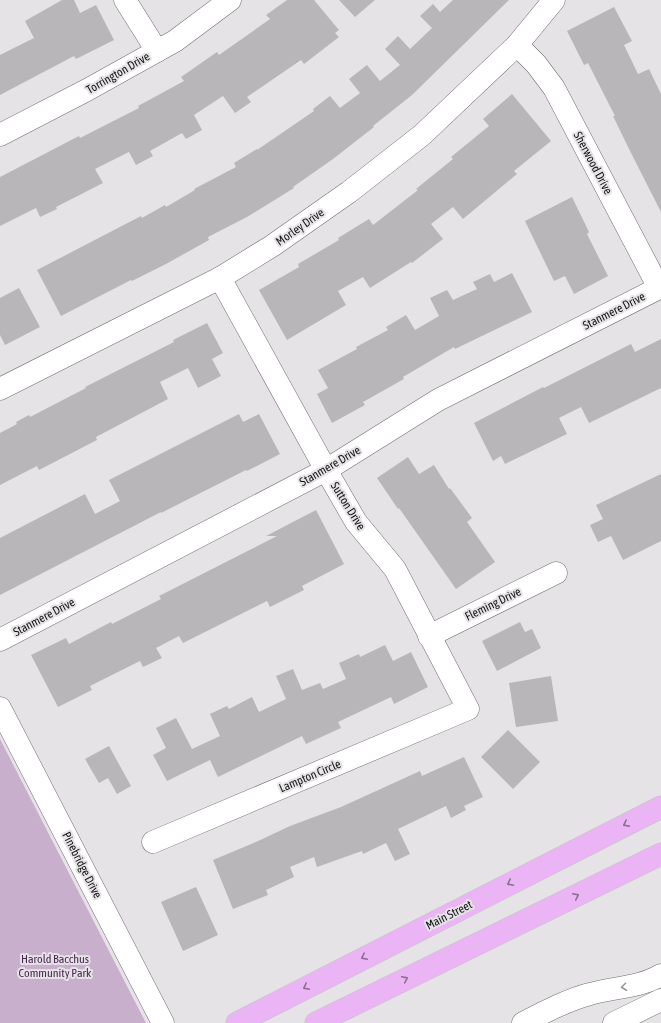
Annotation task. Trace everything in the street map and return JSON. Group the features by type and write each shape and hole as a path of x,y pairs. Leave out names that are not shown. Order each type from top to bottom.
{"main road":[{"name":"Main Street","path":"236,1023 661,807"},
{"path":"316,1023 661,854"}],"street":[{"path":"125,0 157,51"},
{"name":"Torrington Drive","path":"0,135 88,90 175,41 230,0"},
{"name":"Morley Drive","path":"0,389 220,278 272,246 349,192 422,135 517,44 554,0"},
{"name":"Sherwood Drive","path":"517,44 536,64 554,88 658,288"},
{"name":"Sutton Drive","path":"220,278 356,522 395,570 468,709"},
{"name":"Stanmere Drive","path":"0,640 326,470 438,400 658,288"},
{"name":"Fleming Drive","path":"429,636 556,573"},
{"name":"Pinebridge Drive","path":"0,708 163,1023"},
{"name":"Lampton Circle","path":"153,842 468,709"},
{"path":"523,1023 555,1016 569,1001 588,994 634,986 647,982 661,975"},
{"path":"614,1023 661,1000"}],"green space":[{"name":"Harold Bacchus Community Park","path":"0,739 146,1023 0,1023"}],"building":[{"path":"62,0 74,0 80,13 96,5 114,40 76,59 74,56 0,95 0,55 34,38 25,21"},
{"path":"287,0 314,0 339,30 335,33 339,37 304,64 301,60 247,97 251,102 235,113 223,96 194,115 202,130 186,139 182,133 150,151 153,156 136,165 129,152 95,169 103,183 56,207 57,209 40,217 36,208 0,226 0,177 79,136 80,138 139,108 138,106 184,81 181,77 217,52 219,55 270,19 266,15"},
{"path":"339,0 375,0 355,17"},
{"path":"453,0 509,0 412,95 373,126 374,127 333,159 293,187 294,188 247,217 208,237 209,240 166,264 61,316 37,270 141,216 142,218 165,205 166,207 195,190 194,189 236,167 234,163 257,150 314,111 313,109 330,96 340,108 360,93 349,79 367,65 380,81 400,65 385,49 398,36 410,49 432,28 420,16 433,4 440,12"},
{"path":"614,7 632,41 624,45 638,74 649,69 661,94 661,212 588,63 584,65 567,31"},
{"path":"512,94 551,141 514,171 517,174 463,219 453,207 431,224 443,239 412,263 411,262 370,288 363,277 338,291 346,305 287,340 259,290 299,267 298,264 339,240 338,238 369,219 373,225 418,190 416,189 453,159 451,157 489,126 483,119"},
{"path":"572,197 589,232 587,234 608,276 574,294 565,276 554,281 525,221"},
{"path":"512,273 532,312 455,349 454,347 403,377 404,379 363,402 365,405 332,423 317,394 328,388 318,370 388,330 386,327 406,315 415,330 439,316 430,298 447,290 453,300 477,289 473,282 490,274 494,282"},
{"path":"19,288 40,327 5,345 0,335 0,298"},
{"path":"207,323 223,353 212,359 221,376 198,388 188,368 160,382 168,399 96,437 97,440 39,470 37,466 0,485 0,433 17,424 16,422 29,415 30,417 86,388 85,387 174,342 173,340"},
{"path":"661,339 661,388 589,423 581,407 559,418 567,434 505,464 501,456 493,461 474,423 631,344 635,352"},
{"path":"239,414 243,422 259,414 280,454 161,512 0,595 0,538 85,494 95,514 120,501 109,480"},
{"path":"408,457 419,474 434,465 449,489 450,488 472,518 467,522 495,562 456,589 377,478"},
{"path":"661,474 661,541 623,560 611,536 598,542 590,525 603,519 596,505"},
{"path":"316,510 344,564 302,586 304,590 270,607 267,601 183,643 179,636 156,648 162,658 143,667 140,661 90,686 92,690 58,707 31,655 66,638 69,644 111,622 112,624 161,599 159,596 277,536 266,536"},
{"path":"520,622 525,632 532,629 541,648 497,671 482,641"},
{"path":"385,645 393,661 411,652 428,687 394,704 391,697 338,722 341,728 306,744 302,736 218,777 210,760 167,781 153,755 166,748 156,728 176,718 192,749 220,736 210,714 227,706 229,709 252,697 259,712 286,699 276,676 293,669 302,690 320,683 323,689 346,679 339,663 359,654 360,657"},
{"path":"551,676 558,721 516,727 509,683"},
{"path":"508,730 540,762 513,789 481,757"},
{"path":"109,746 131,786 117,794 108,778 99,783 85,759"},
{"path":"464,757 483,797 464,806 466,810 451,818 446,806 398,829 410,854 395,861 386,843 363,854 362,851 317,867 314,857 290,867 294,877 266,890 268,895 233,909 213,860 290,826 341,807 420,771 422,776"},
{"path":"196,887 218,935 183,951 161,902"}]}
